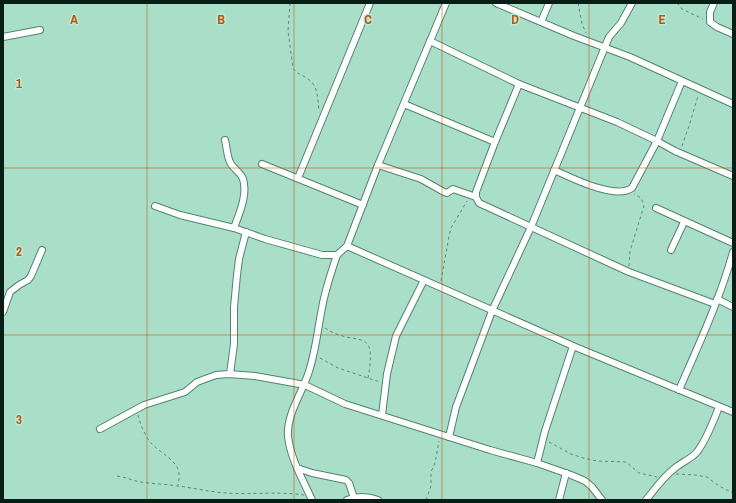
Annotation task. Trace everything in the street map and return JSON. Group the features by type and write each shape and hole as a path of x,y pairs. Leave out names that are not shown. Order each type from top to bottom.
{"street":[{"path":"298,178 370,3"},
{"path":"311,498 297,468 288,437 292,413 305,385 314,356 327,285 337,255 347,246 364,205 378,165 446,3"},
{"path":"496,3 630,57 733,104"},
{"path":"541,22 549,3"},
{"path":"449,438 456,407 492,311 531,227 609,37 621,23 632,3"},
{"path":"714,3 710,12 710,22 733,34"},
{"path":"3,37 40,30"},
{"path":"430,41 519,84 617,122 679,153 733,176"},
{"path":"554,170 602,189 628,191 634,185 657,141 682,81"},
{"path":"473,196 476,192 519,84"},
{"path":"404,104 495,142"},
{"path":"225,140 228,158 243,178 244,187 243,201 234,228"},
{"path":"262,164 364,205"},
{"path":"378,165 425,181 447,193 453,189 473,196 479,203 629,272 733,307"},
{"path":"154,206 180,215 234,228 322,255 337,255"},
{"path":"656,208 733,243"},
{"path":"671,250 684,222"},
{"path":"230,374 234,344 234,307 237,275 240,252 246,232"},
{"path":"347,246 573,346 733,412"},
{"path":"3,312 10,292 28,280 42,250"},
{"path":"680,390 699,346 733,252"},
{"path":"382,416 386,384 398,330 424,280"},
{"path":"537,463 543,439 573,346"},
{"path":"100,429 136,409 152,402 185,392 197,382 216,375 230,374 255,376 305,385 345,404 449,438 537,463 566,473 585,481 592,487 602,500"},
{"path":"646,500 675,467 690,459 696,453 710,429 719,407"},
{"path":"297,468 312,473 346,480 349,483 354,498"},
{"path":"558,500 566,473"},
{"path":"347,500 363,497 378,500"}],"path":[{"path":"290,3 288,31 293,68 296,72 312,81 315,86 321,122"},
{"path":"578,3 582,24 592,42"},
{"path":"677,3 682,9 710,22"},
{"path":"679,153 700,89"},
{"path":"628,191 641,198 644,206 630,251 629,272"},
{"path":"440,288 451,228 473,196"},
{"path":"320,325 336,334 359,339 367,343 371,352 368,378"},
{"path":"314,356 338,368 386,384"},
{"path":"136,409 139,421 152,443 177,467 179,473 178,486"},
{"path":"426,500 431,486 431,472 435,463 441,435"},
{"path":"543,439 571,454 583,458 597,461 626,462 639,473 652,477 702,475 733,493"},
{"path":"118,476 125,477 133,481 225,493 286,493 311,498"}]}
